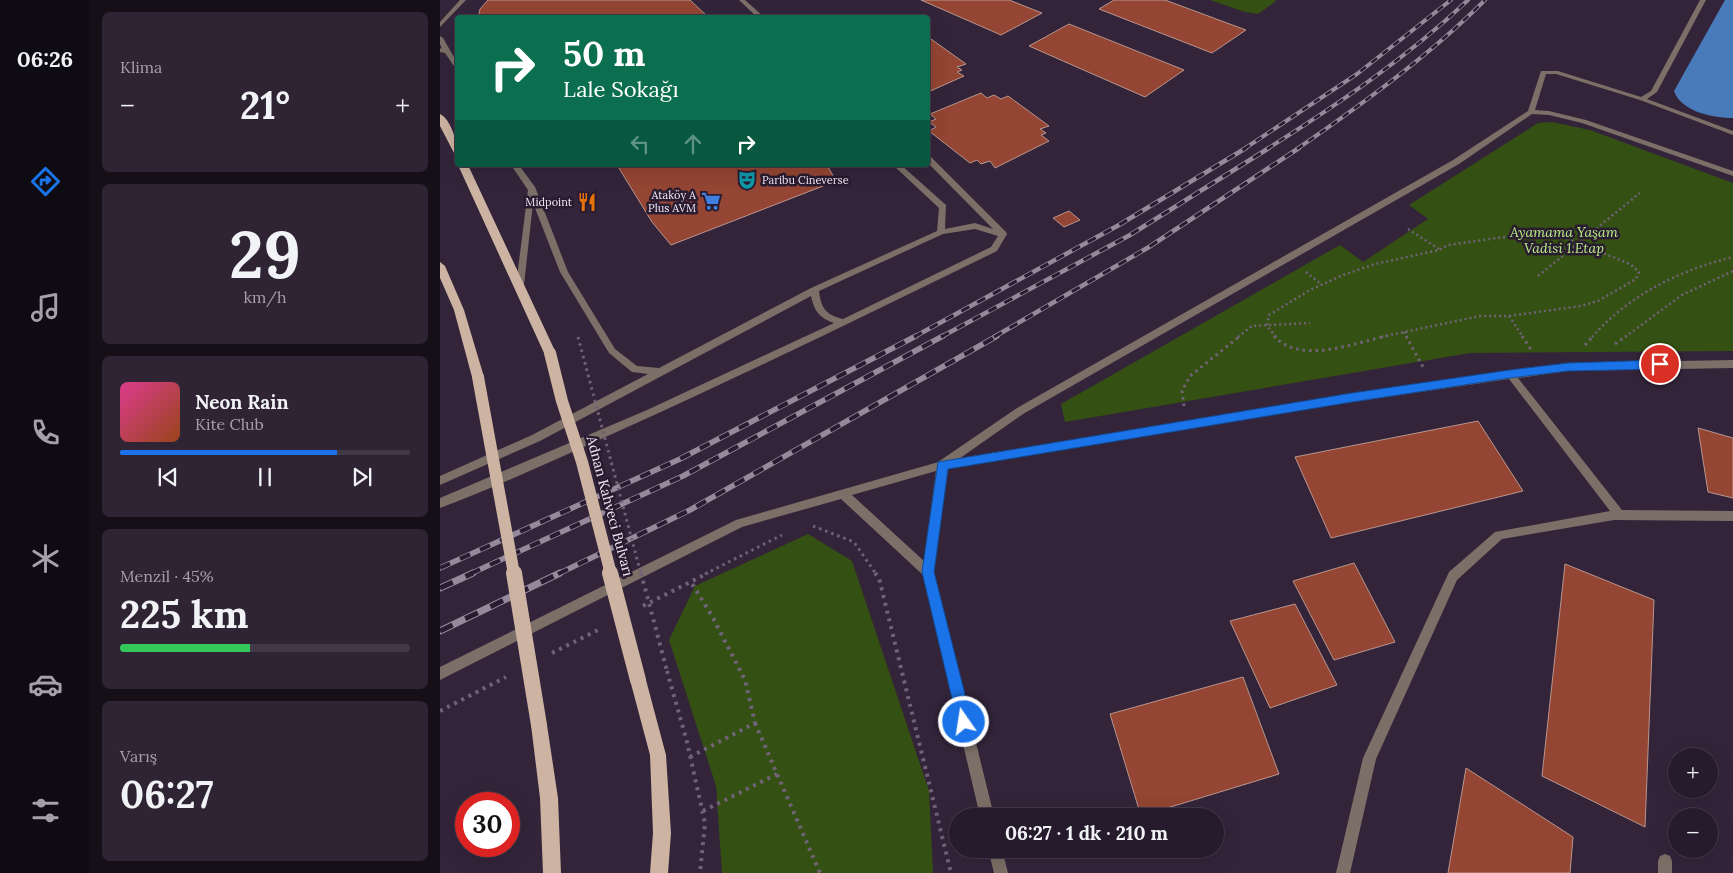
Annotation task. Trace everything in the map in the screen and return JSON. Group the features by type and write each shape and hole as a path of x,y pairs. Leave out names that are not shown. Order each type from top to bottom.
{"main road":[{"path":"440,117 455,147"},
{"name":"Adnan Kahveci Bulvarı","path":"464,167 550,353 562,401 582,462 658,755 662,833 659,873"},
{"path":"440,266 459,310 478,377 490,430 518,610 539,725 549,798 552,873"}],"street":[{"path":"440,25 463,0"},
{"path":"742,0 759,15"},
{"path":"1642,98 1654,92 1703,0"},
{"path":"440,38 455,65"},
{"path":"440,50 448,52"},
{"path":"1531,112 1543,72 1556,72 1642,98 1733,133"},
{"path":"985,808 928,572 942,465 1020,411 1456,162 1531,112 1549,113 1584,121 1733,174"},
{"path":"930,161 1003,234"},
{"path":"516,167 531,187 564,272 612,352 635,369 659,372"},
{"path":"899,167 943,208 941,232"},
{"path":"520,285 531,187"},
{"path":"440,481 536,438 814,290 941,232 975,226 1003,234"},
{"path":"440,503 619,428 778,355 994,249 1003,234"},
{"path":"814,290 816,308 828,319 844,322"},
{"path":"440,674 740,523 942,465 1510,374 1568,367 1606,365 1733,364"},
{"path":"1510,374 1619,515"},
{"path":"842,493 928,572"},
{"path":"1343,873 1370,758 1454,576 1499,535 1619,515 1733,516"},
{"path":"997,858 1001,873"}],"path":[{"path":"1538,276 1640,193"},
{"path":"1408,229 1439,250"},
{"path":"1540,232 1556,234 1580,242 1630,264 1639,272 1636,279 1590,303 1509,316 1480,316 1300,352 1286,347 1275,338 1267,326 1269,315 1321,284 1355,270 1439,250 1448,244 1540,232"},
{"path":"1568,367 1601,325 1643,292 1718,260 1733,257"},
{"path":"1306,271 1321,284"},
{"path":"1606,365 1616,342 1682,295 1733,271"},
{"path":"1509,316 1544,370"},
{"path":"1187,425 1182,390 1190,376 1252,326 1310,323"},
{"path":"1404,332 1434,386"},
{"path":"578,337 703,811 705,823 700,873"},
{"path":"806,523 854,542 879,578 951,873"},
{"path":"639,608 788,532"},
{"path":"691,582 712,616 745,680 755,723 820,873"},
{"path":"544,657 605,626"},
{"path":"440,711 509,675"},
{"path":"690,758 755,723"},
{"path":"703,811 777,774"}],"green space":[{"path":"1210,0 1276,1 1258,14 1245,12"},
{"name":"Ayamama Yaşam Vadisi 1.Etap","path":"1552,122 1590,130 1733,183 1733,351 1470,353 1065,422 1061,404 1340,245 1363,262 1428,219 1409,205 1538,123"},
{"path":"808,534 852,561 929,791 933,873 722,873 716,786 669,640 695,586"}],"water":[{"path":"1725,0 1733,0 1733,118 1717,117 1691,109 1678,98 1674,91"}],"building":[{"path":"488,0 690,0 706,15 480,15 480,9"},
{"path":"921,0 1009,0 1042,13 1001,35"},
{"path":"1114,0 1165,0 1246,30 1212,53 1099,9"},
{"path":"1069,24 1184,70 1145,97 1029,46"},
{"path":"930,39 966,64 957,67 962,70 957,72 964,76 930,91"},
{"path":"981,93 987,98 994,95 1001,99 1008,96 1049,126 1040,129 1046,133 1041,135 1049,141 995,168 990,161 981,164 977,160 970,163 930,132 936,127 930,122 936,119 930,114"},
{"name":"Ataköy A Plus AVM","path":"618,167 828,167 836,181 671,245 652,222"},
{"path":"1069,211 1080,220 1064,227 1053,218"},
{"path":"1478,421 1523,491 1331,538 1295,457"},
{"path":"1698,428 1733,438 1733,498 1708,492"},
{"path":"1354,563 1395,642 1334,660 1293,581"},
{"path":"1565,564 1654,600 1645,827 1542,776"},
{"path":"1295,604 1337,685 1270,708 1230,621"},
{"path":"1243,677 1279,774 1167,808 1139,808 1110,714"},
{"path":"1466,768 1573,837 1570,873 1448,873"}],"railway":[{"path":"1244,149 1357,74 1451,0"},
{"path":"1267,149 1320,115 1396,61 1468,0"},
{"path":"1297,149 1346,115 1418,60 1485,0"},
{"path":"914,337 1119,225 1246,148"},
{"path":"941,337 1130,235 1269,148"},
{"path":"994,337 1149,247 1299,148"},
{"path":"440,568 680,459 916,336"},
{"path":"470,574 683,476 943,336"},
{"path":"558,574 690,510 997,336"},
{"path":"440,588 473,573"},
{"path":"440,631 560,573"}],"place":[{"name":"Paribu Cineverse","path":"747,180"},
{"name":"Ataköy A Plus AVM","path":"711,201"},
{"name":"Midpoint","path":"587,202"}],"route":[{"path":"964,722 928,572 942,465 1510,374 1568,367 1660,364"}]}
